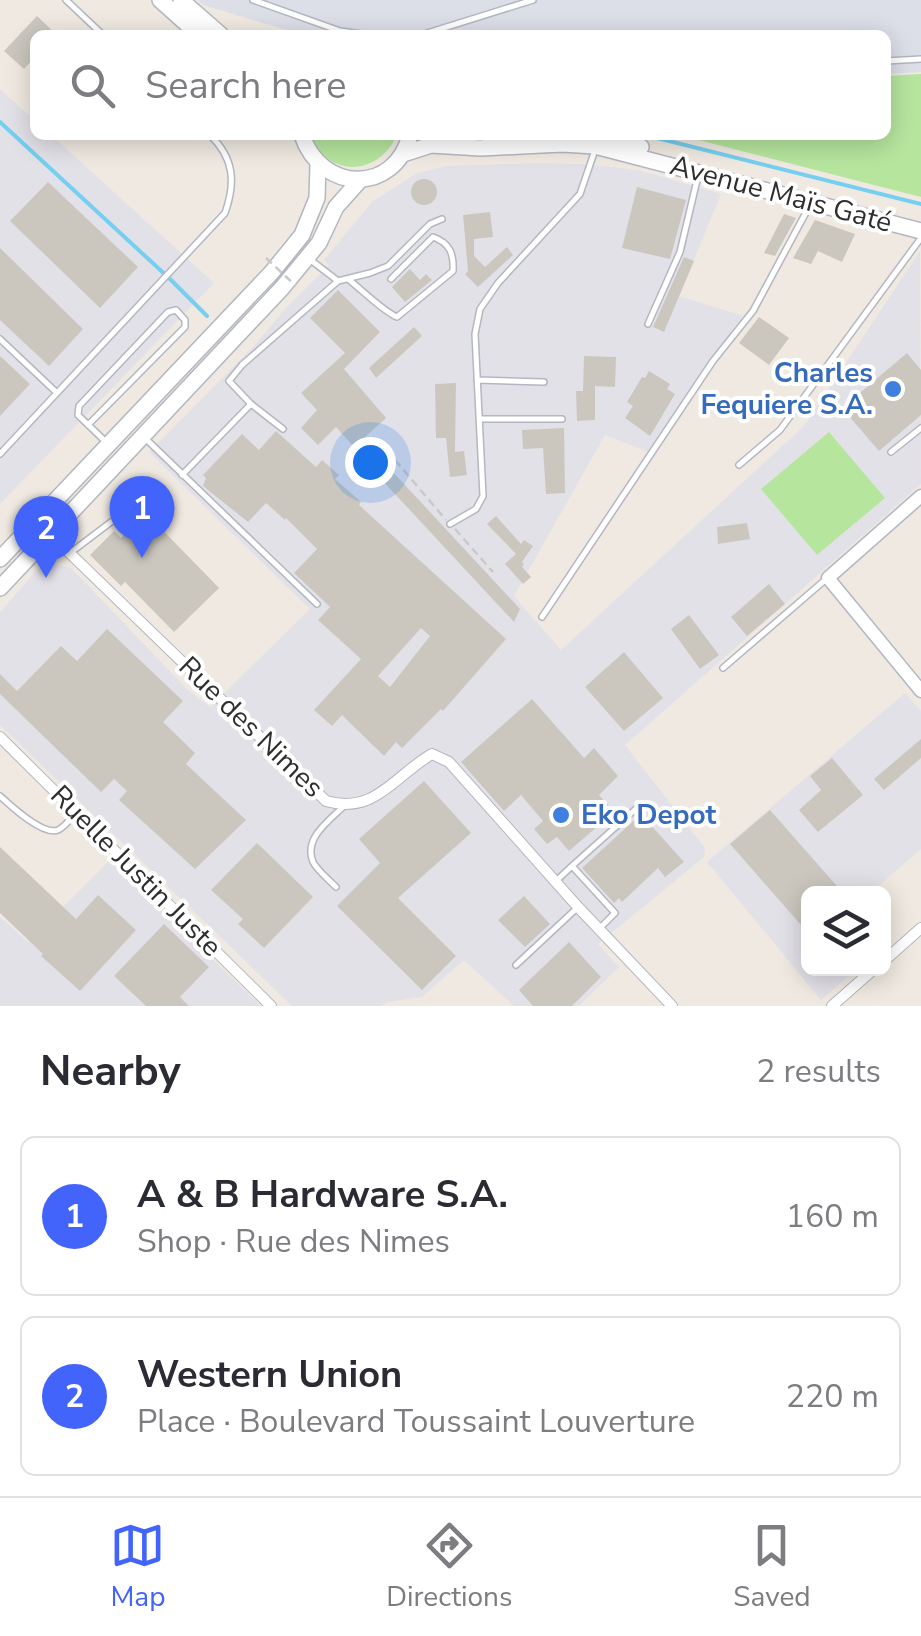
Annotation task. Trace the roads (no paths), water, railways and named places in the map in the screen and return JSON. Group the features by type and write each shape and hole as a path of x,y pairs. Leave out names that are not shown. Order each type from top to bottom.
{"main road":[{"path":"160,0 193,30"},
{"path":"181,0 215,30"},
{"path":"304,140 318,164 331,174 361,179 392,166 403,154 408,140"},
{"name":"Avenue Maïs Gaté","path":"616,140 921,220"},
{"name":"Avenue Maïs Gaté","path":"403,154 431,145 481,148 591,141 921,234"},
{"path":"0,559 272,272 302,234 317,198 318,164"},
{"path":"0,588 320,244 336,207 361,179"}],"street":[{"path":"921,496 828,578 921,690"},
{"name":"Rue des Nimes","path":"51,535 326,801 344,806 378,796 432,754 449,762 672,1006"},
{"name":"Ruelle Justin Juste","path":"0,736 271,1006"},
{"path":"891,955 921,928"},
{"path":"832,1006 866,976"}],"lane":[{"path":"66,0 98,30"},
{"path":"253,0 337,30"},
{"path":"437,30 533,0"},
{"path":"891,61 921,58"},
{"path":"0,454 225,212 231,196 230,165 223,147 215,140"},
{"path":"450,524 476,509 484,496 475,334 480,309 498,283 580,194 591,141"},
{"path":"648,324 680,252 698,172"},
{"path":"542,617 713,361 753,311 812,202"},
{"path":"283,428 228,381 338,280 388,266 430,224 442,219"},
{"path":"739,465 780,430 921,234"},
{"path":"348,279 391,316 398,317 453,271 453,254 446,243 433,237 391,279"},
{"path":"307,258 338,280"},
{"path":"88,425 185,327 185,320 176,310 168,312 79,406 78,415 88,425 109,444"},
{"path":"0,339 57,393"},
{"path":"477,380 544,382"},
{"path":"182,475 252,404"},
{"path":"479,419 562,419"},
{"path":"891,452 921,428"},
{"path":"144,436 316,604"},
{"path":"70,553 111,522"},
{"path":"723,668 828,578"},
{"path":"0,796 51,832 60,830 76,812"},
{"path":"336,887 313,862 312,846 315,835 344,806"},
{"path":"555,881 638,807"},
{"path":"572,866 616,913 599,930"},
{"path":"516,965 578,907"}],"waterway":[{"path":"0,122 207,316"},
{"path":"665,140 921,204"}],"place":[{"name":"Charles Fequiere S.A.","path":"893,389"},
{"name":"A & B Hardware S.A.","path":"142,558"},
{"name":"Western Union","path":"46,578"},
{"name":"Eko Depot","path":"561,815"}]}
